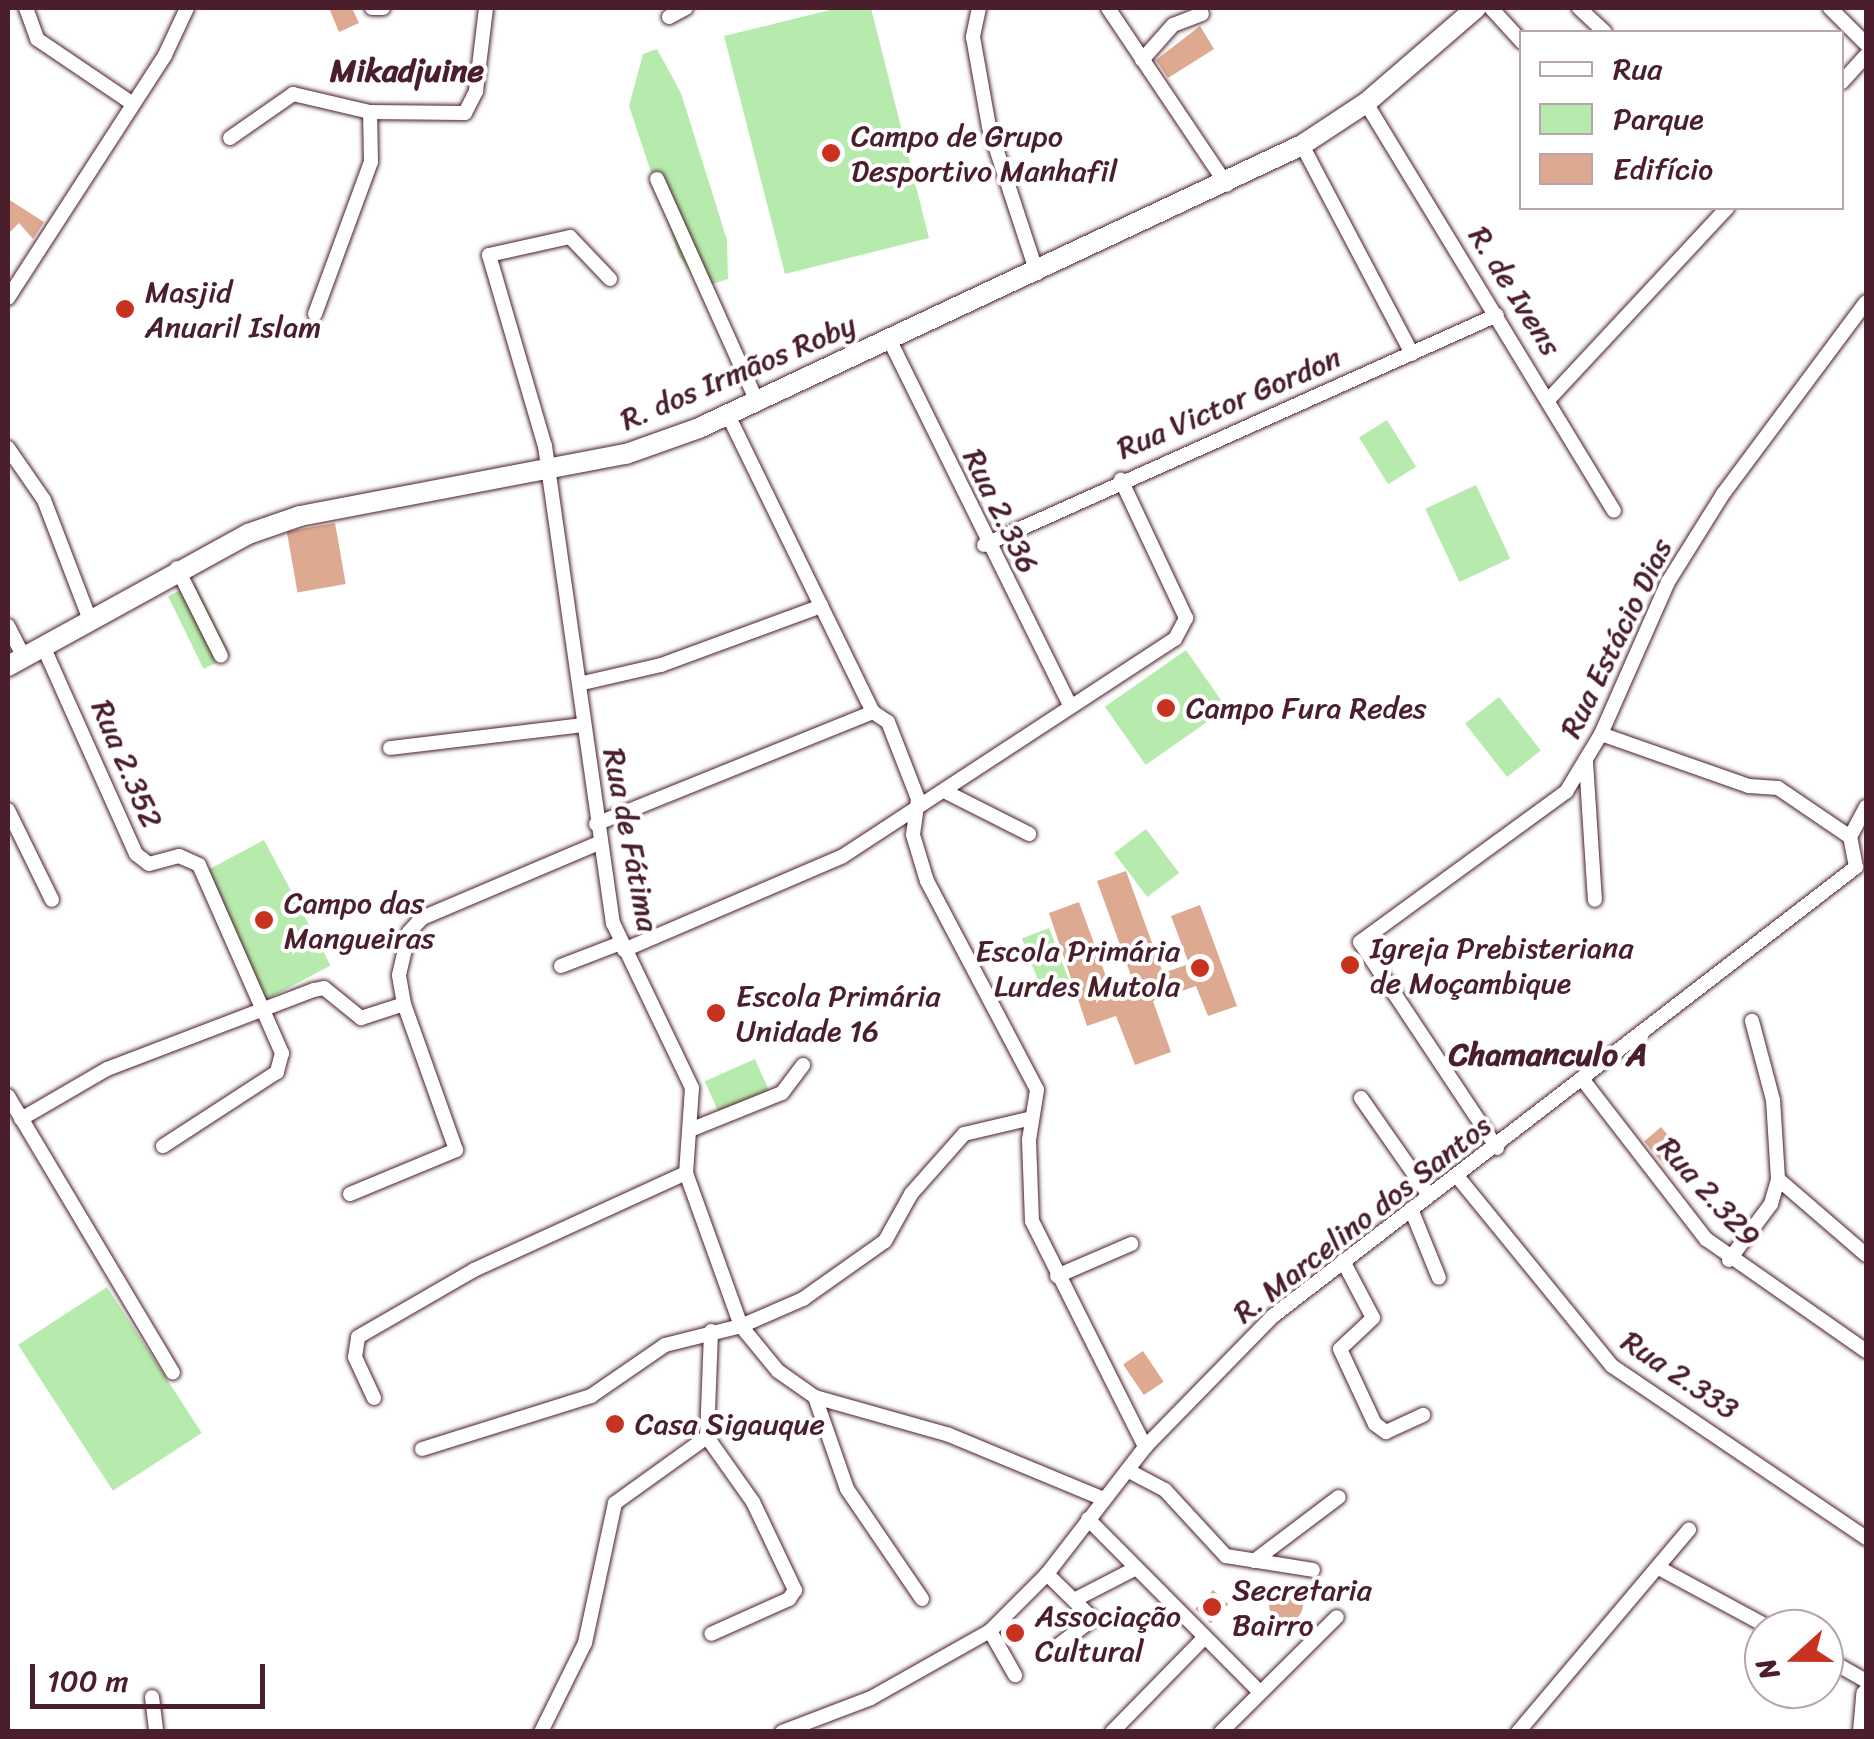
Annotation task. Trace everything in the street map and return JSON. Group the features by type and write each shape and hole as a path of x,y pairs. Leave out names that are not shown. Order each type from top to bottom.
{"street":[{"path":"26,8 38,39 130,102"},
{"path":"8,313 11,296 187,8"},
{"path":"372,8 384,8"},
{"path":"230,138 293,94 370,112 460,116 472,108 486,8"},
{"path":"669,18 686,8"},
{"path":"978,8 973,37 989,127 1037,273"},
{"path":"1108,8 1228,185"},
{"path":"1170,8 1173,25"},
{"name":"R. dos Irmãos Roby","path":"16,661 177,568 300,516 548,472 626,454 728,415 1228,185 1302,145 1361,106 1476,8"},
{"path":"1491,8 1519,39"},
{"path":"1579,8 1603,30"},
{"path":"1830,8 1866,44"},
{"path":"1142,60 1173,25 1202,14"},
{"path":"1844,80 1866,55"},
{"name":"R. de Ivens","path":"1361,106 1550,398 1614,511"},
{"path":"314,314 371,162 370,112"},
{"path":"1302,145 1412,354"},
{"path":"657,179 757,401"},
{"path":"1550,398 1725,210"},
{"name":"Rua de Fátima","path":"610,279 570,237 488,255 548,472 583,683 582,724 596,824 622,947 692,1088 686,1173 741,1326 778,1371 815,1397 949,1435 1101,1498"},
{"name":"Rua Estácio Dias","path":"1497,1148 1360,942 1566,792 1602,734 1668,582 1723,494 1866,302"},
{"name":"Rua Victor Gordon","path":"984,546 1121,480 1497,315"},
{"name":"Rua 2.336","path":"888,340 984,546 1069,704"},
{"path":"728,415 873,712 888,722 916,807 912,835 927,881 1039,1097 1032,1118 1032,1221 1145,1447"},
{"path":"8,448 44,500 89,618"},
{"path":"561,966 622,947 843,856 916,807 948,793 1069,704 1160,650 1186,618 1121,480"},
{"path":"177,568 221,656"},
{"path":"583,683 661,666 822,606"},
{"path":"8,626 16,661"},
{"name":"Rua 2.352","path":"44,646 136,854 149,864 180,856 199,865 266,1014"},
{"path":"596,824 873,712"},
{"path":"390,748 582,724"},
{"path":"1602,734 1749,786 1784,790 1850,837 1861,870"},
{"path":"1586,762 1595,900"},
{"path":"948,793 1029,834"},
{"path":"1850,837 1866,806"},
{"path":"8,810 52,900"},
{"path":"350,1194 455,1155 404,1004 402,946 422,918 599,842"},
{"name":"R. Marcelino dos Santos","path":"782,1732 871,1698 990,1631 1047,1574 1101,1498 1129,1471 1145,1447 1273,1316 1861,870"},
{"path":"21,1119 106,1069 266,1014 324,988 360,1018 404,1004"},
{"path":"163,1146 278,1072 282,1054 266,1014"},
{"path":"1730,1260 1771,1204 1778,1179 1773,1100 1752,1021"},
{"path":"690,1130 782,1092 803,1065"},
{"name":"Rua 2.329","path":"1583,1080 1730,1260 1866,1351"},
{"path":"8,1096 173,1373"},
{"path":"1361,1098 1429,1195"},
{"path":"422,1449 591,1396 665,1345 711,1330 741,1326 802,1299 885,1242 911,1194 964,1134 1032,1118"},
{"path":"374,1398 356,1356 358,1336 474,1270 686,1173"},
{"name":"Rua 2.333","path":"1457,1176 1612,1366 1866,1538"},
{"path":"1778,1179 1866,1255"},
{"path":"1411,1209 1440,1278"},
{"path":"1057,1276 1131,1244"},
{"path":"1343,1262 1374,1318 1340,1349 1376,1424 1386,1432 1423,1415"},
{"path":"711,1330 707,1437 753,1502 795,1590 711,1634"},
{"path":"815,1397 847,1490 922,1600"},
{"path":"541,1732 585,1643 615,1503 707,1437"},
{"path":"1129,1471 1165,1490 1226,1556 1314,1570"},
{"path":"1254,1560 1339,1497"},
{"path":"1088,1519 1260,1692"},
{"path":"1518,1732 1688,1530"},
{"path":"1078,1598 1136,1568"},
{"path":"1658,1568 1744,1614"},
{"path":"1047,1574 1091,1612 1091,1626 1059,1646"},
{"path":"1221,1732 1338,1618"},
{"path":"990,1631 1016,1675"},
{"path":"1112,1732 1204,1638"},
{"path":"1863,1732 1866,1694"},
{"path":"152,1697 156,1732"}],"green space":[{"name":"Campo de Grupo Desportivo Manhafil","path":"838,8 871,8 929,238 785,274 724,36"},
{"path":"657,49 681,93 727,240 728,279 702,287 679,256 629,106 643,54"},
{"path":"1387,420 1416,467 1388,484 1359,437"},
{"path":"1476,485 1510,558 1459,582 1425,509"},
{"path":"195,583 231,656 204,669 168,596"},
{"name":"Campo Fura Redes","path":"1186,650 1227,708 1146,765 1105,707"},
{"path":"1499,697 1541,751 1507,777 1465,723"},
{"path":"1146,829 1179,873 1147,897 1114,853"},
{"name":"Campo das Mangueiras","path":"264,840 331,965 264,1001 197,876"},
{"path":"1049,928 1073,990 1046,1000 1022,938"},
{"path":"755,1059 770,1092 719,1114 705,1081"},
{"path":"107,1287 202,1433 113,1491 18,1345"}],"building":[{"path":"329,8 352,8 359,23 339,32"},
{"path":"1200,26 1214,49 1168,78 1156,60"},
{"path":"8,199 44,222 33,239 19,223 8,234"},
{"path":"335,523 346,584 298,593 287,532"},
{"name":"Escola Primária Lurdes Mutola","path":"1126,871 1163,973 1189,964 1171,916 1200,905 1237,1006 1208,1016 1196,986 1153,1001 1171,1052 1135,1065 1116,1016 1087,1026 1049,913 1079,902 1112,993 1134,984 1097,881"},
{"path":"1661,1127 1681,1151 1664,1165 1644,1141"},
{"path":"1143,1351 1164,1382 1144,1395 1123,1364"},
{"path":"1286,1588 1298,1593 1303,1605 1298,1617 1286,1622 1274,1617 1269,1605 1274,1593"},
{"name":"Secretaria Bairro","path":"1213,1590 1228,1604 1211,1623 1195,1609"}],"place":[{"name":"Campo de Grupo Desportivo Manhafil","path":"831,153"},
{"name":"Masjid Anuaril Islam","path":"125,309"},
{"name":"Campo Fura Redes","path":"1166,708"},
{"name":"Campo das Mangueiras","path":"264,920"},
{"name":"Igreja Prebisteriana de Moçambique","path":"1350,965"},
{"name":"Escola Primária Lurdes Mutola","path":"1200,968"},
{"name":"Escola Primária Unidade 16","path":"716,1013"},
{"name":"Casa Sigauque","path":"615,1424"},
{"name":"Secretaria Bairro","path":"1212,1607"},
{"name":"Associação Cultural","path":"1015,1633"}],"district":[{"name":"Mikadjuine","path":"407,71"},
{"name":"Chamanculo A","path":"1548,1055"}]}
